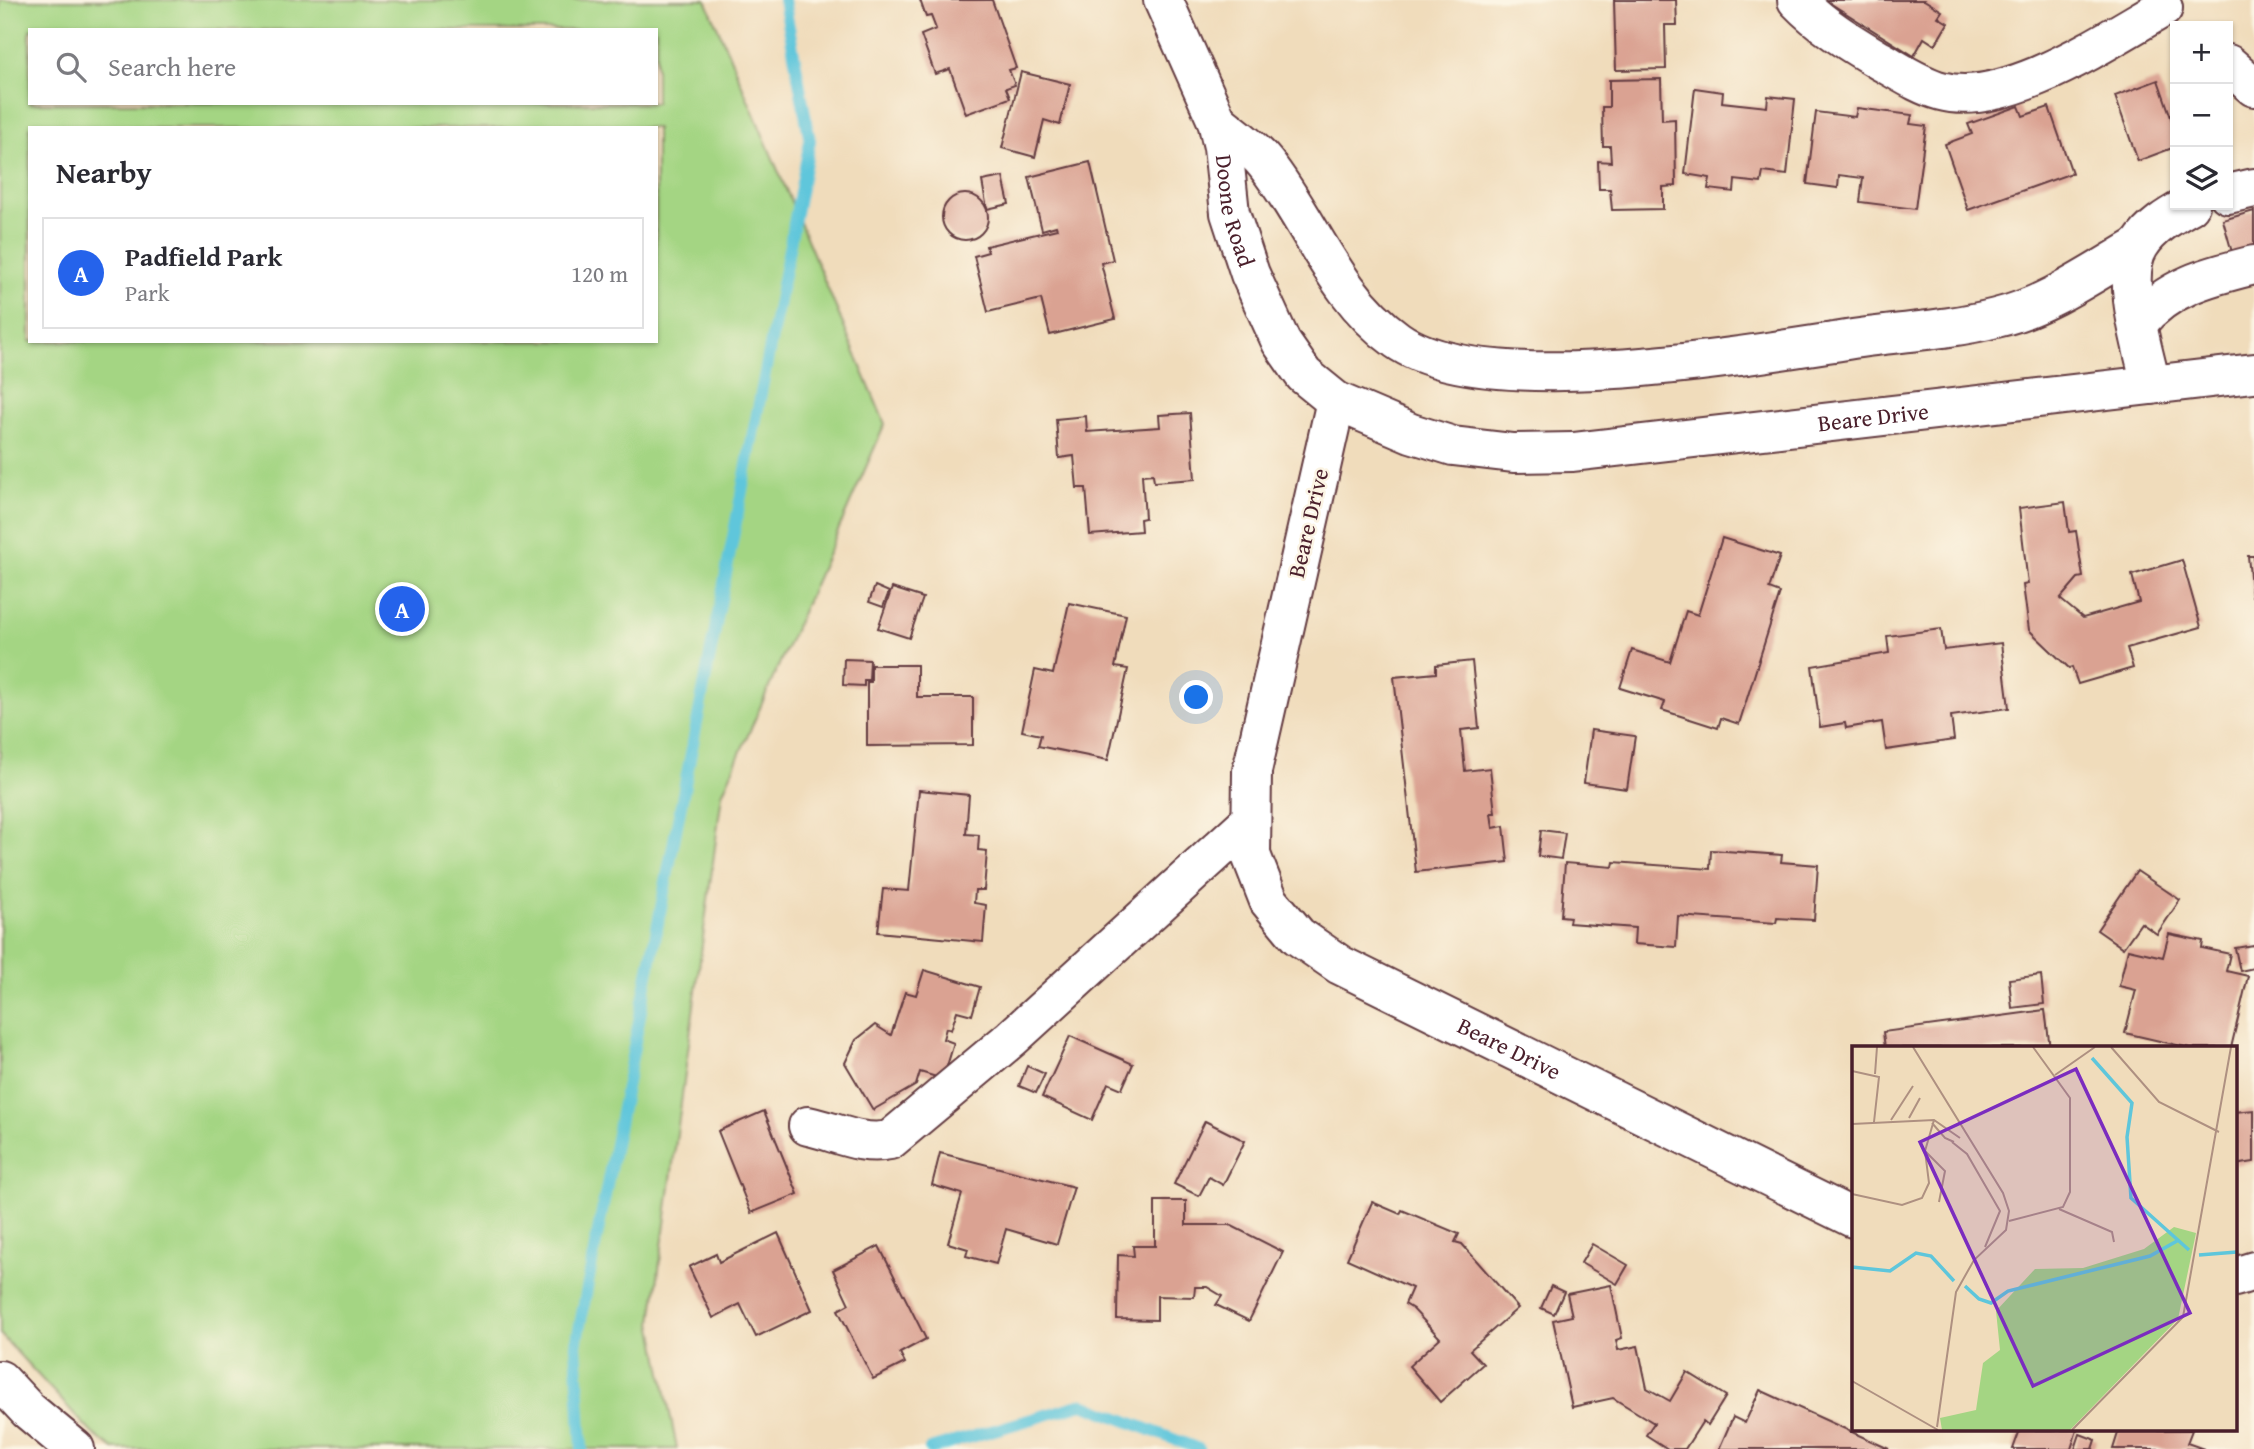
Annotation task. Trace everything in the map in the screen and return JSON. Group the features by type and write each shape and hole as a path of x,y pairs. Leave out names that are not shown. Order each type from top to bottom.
{"street":[{"name":"Doone Road","path":"1163,0 1217,121 1223,147 1230,213 1250,274 1281,342 1304,375 1336,401"},
{"path":"1797,0 1817,21 1915,81 1942,92 1966,94 2058,69 2165,11"},
{"path":"2233,68 2254,87"},
{"path":"1217,121 1264,162 1338,280 1371,318 1397,340 1447,363 1503,369 1590,371 1765,353 1997,318 2042,302 2138,247 2157,225 2182,210"},
{"path":"2233,193 2254,188"},
{"path":"2138,247 2132,274 2138,323 2151,385"},
{"path":"2138,323 2168,294 2197,281 2254,265"},
{"name":"Beare Drive","path":"1852,1218 1339,965 1298,936 1269,901 1251,855 1252,771 1336,401 1411,433 1453,446 1513,453 1573,452 2254,373"},
{"path":"808,1126 856,1141 875,1143 890,1140 1012,1038 1251,820"},
{"path":"2236,1277 2254,1271"},
{"path":"0,1380 28,1410 75,1449"}],"green space":[{"path":"0,0 706,0 885,424 722,794 652,1322 677,1449 113,1449 92,1433 0,1334"}],"building":[{"path":"920,0 992,0 1016,68 1009,70 1015,85 1006,88 1010,98 966,114 950,69 935,74 921,35 936,29 931,16 926,17"},
{"path":"1614,0 1676,0 1677,25 1665,25 1666,69 1616,70"},
{"path":"1825,0 1924,0 1942,11 1938,17 1948,23 1935,45 1924,38 1914,56"},
{"path":"1021,72 1070,84 1060,125 1044,120 1035,157 1002,148"},
{"path":"1661,79 1662,120 1675,119 1676,186 1663,187 1663,209 1612,210 1610,189 1599,189 1598,161 1611,162 1610,146 1603,146 1602,107 1609,107 1609,80"},
{"path":"2158,80 2170,115 2170,149 2138,161 2115,96"},
{"path":"1695,88 1723,92 1722,102 1767,107 1768,96 1795,99 1787,175 1763,172 1761,183 1735,180 1734,192 1708,189 1710,178 1685,174"},
{"path":"2019,106 2023,116 2049,107 2072,173 1968,210 1945,144 1972,134 1968,124"},
{"path":"1857,108 1912,115 1910,124 1926,126 1915,209 1860,202 1863,178 1839,175 1838,188 1807,184 1816,112 1855,117"},
{"path":"1090,162 1113,260 1101,263 1115,319 1050,335 1041,299 988,312 974,256 988,252 986,246 1057,229 1056,226 1042,230 1029,177"},
{"path":"1003,177 1009,204 987,209 982,181"},
{"path":"965,194 981,201 988,217 981,233 965,240 949,233 942,217 949,201"},
{"path":"2254,211 2254,251 2233,256 2223,220"},
{"path":"1190,413 1195,479 1154,482 1153,474 1142,475 1145,518 1140,519 1141,531 1090,535 1086,488 1077,488 1074,456 1059,458 1056,419 1086,416 1087,432 1160,427 1159,415"},
{"path":"2065,502 2069,532 2076,531 2083,577 2078,578 2060,599 2083,618 2139,602 2132,575 2182,560 2201,627 2127,648 2133,668 2078,684 2072,667 2069,668 2029,630 2023,585 2028,584 2019,508"},
{"path":"1722,538 1780,556 1769,589 1780,593 1739,724 1721,718 1718,728 1662,710 1665,702 1620,688 1632,650 1670,662 1686,611 1698,615"},
{"path":"2248,556 2254,556 2254,596 2252,596"},
{"path":"875,586 889,592 883,607 869,602"},
{"path":"892,588 923,598 909,638 878,628"},
{"path":"1069,603 1126,615 1115,667 1128,669 1108,760 1038,746 1041,735 1022,731 1035,670 1053,674"},
{"path":"1941,629 1944,650 2001,643 2009,708 1951,716 1954,740 1886,750 1882,722 1846,728 1845,723 1820,727 1812,666 1889,653 1887,636"},
{"path":"844,659 870,660 869,680 864,680 864,686 843,685"},
{"path":"1472,661 1479,728 1461,730 1465,771 1490,768 1495,813 1491,813 1493,828 1504,826 1508,862 1416,872 1394,677 1436,673 1436,665"},
{"path":"871,665 917,665 917,697 973,697 973,745 867,746 867,682 871,682"},
{"path":"1591,730 1635,736 1627,789 1584,783"},
{"path":"919,790 969,795 966,834 979,835 978,850 987,851 984,890 975,890 974,903 986,905 983,942 878,932 883,889 909,891"},
{"path":"1541,830 1565,833 1561,859 1538,856"},
{"path":"1711,850 1782,855 1781,862 1818,865 1814,920 1777,918 1776,923 1678,916 1676,947 1634,944 1635,928 1569,923 1570,917 1561,916 1565,863 1613,867 1614,862 1710,869"},
{"path":"2137,871 2180,900 2157,934 2141,923 2123,948 2097,930"},
{"path":"2169,934 2203,941 2202,948 2230,954 2226,971 2248,976 2231,1046 2181,1046 2125,1033 2136,990 2119,986 2128,949 2163,957"},
{"path":"2254,945 2254,968 2240,971 2235,948"},
{"path":"924,970 980,987 972,1015 957,1011 951,1030 946,1028 943,1039 954,1043 943,1079 920,1072 916,1085 873,1110 845,1063 856,1040 875,1025 891,1035 905,992 916,995"},
{"path":"2041,975 2044,1004 2012,1008 2009,979"},
{"path":"2045,1010 2050,1046 1885,1046 1883,1032"},
{"path":"1070,1036 1133,1064 1122,1089 1108,1083 1092,1120 1042,1097"},
{"path":"1027,1066 1045,1074 1036,1093 1019,1086"},
{"path":"2254,1110 2254,1162 2236,1165 2236,1112"},
{"path":"764,1111 798,1194 751,1213 718,1131"},
{"path":"1205,1121 1245,1141 1223,1185 1209,1177 1199,1196 1174,1184"},
{"path":"940,1153 1074,1187 1057,1244 1006,1229 996,1264 966,1256 968,1249 948,1243 962,1194 932,1185"},
{"path":"1155,1201 1186,1201 1186,1225 1230,1225 1283,1252 1249,1321 1216,1305 1222,1296 1207,1287 1195,1287 1194,1297 1157,1296 1157,1320 1117,1319 1118,1255 1134,1256 1133,1246 1155,1246"},
{"path":"1372,1202 1400,1214 1402,1210 1459,1234 1455,1242 1462,1244 1518,1308 1470,1350 1483,1364 1440,1402 1409,1366 1440,1338 1405,1304 1412,1288 1347,1259"},
{"path":"778,1233 812,1310 756,1337 740,1304 713,1318 689,1267 716,1254 719,1262"},
{"path":"1592,1244 1628,1265 1617,1284 1581,1263"},
{"path":"879,1246 926,1339 900,1353 905,1363 873,1379 838,1310 849,1304 833,1270"},
{"path":"1611,1285 1622,1338 1616,1340 1618,1350 1638,1346 1647,1388 1670,1401 1687,1372 1726,1396 1708,1425 1703,1421 1685,1449 1668,1449 1646,1435 1654,1423 1613,1398 1572,1407 1553,1320 1572,1316 1567,1294"},
{"path":"1551,1286 1564,1292 1554,1314 1541,1308"},
{"path":"1760,1390 1889,1449 1719,1449 1733,1417 1745,1423"},
{"path":"2019,1432 2076,1432 2071,1449 2013,1449"},
{"path":"2118,1432 2191,1432 2187,1443 2204,1449 2113,1449"},
{"path":"2080,1434 2096,1440 2093,1449 2075,1449"}],"waterway":[{"path":"582,1449 576,1345 810,141 784,0"},
{"path":"930,1449 1083,1404 1199,1449"}],"place":[{"name":"Padfield Park","path":"402,609"}]}
